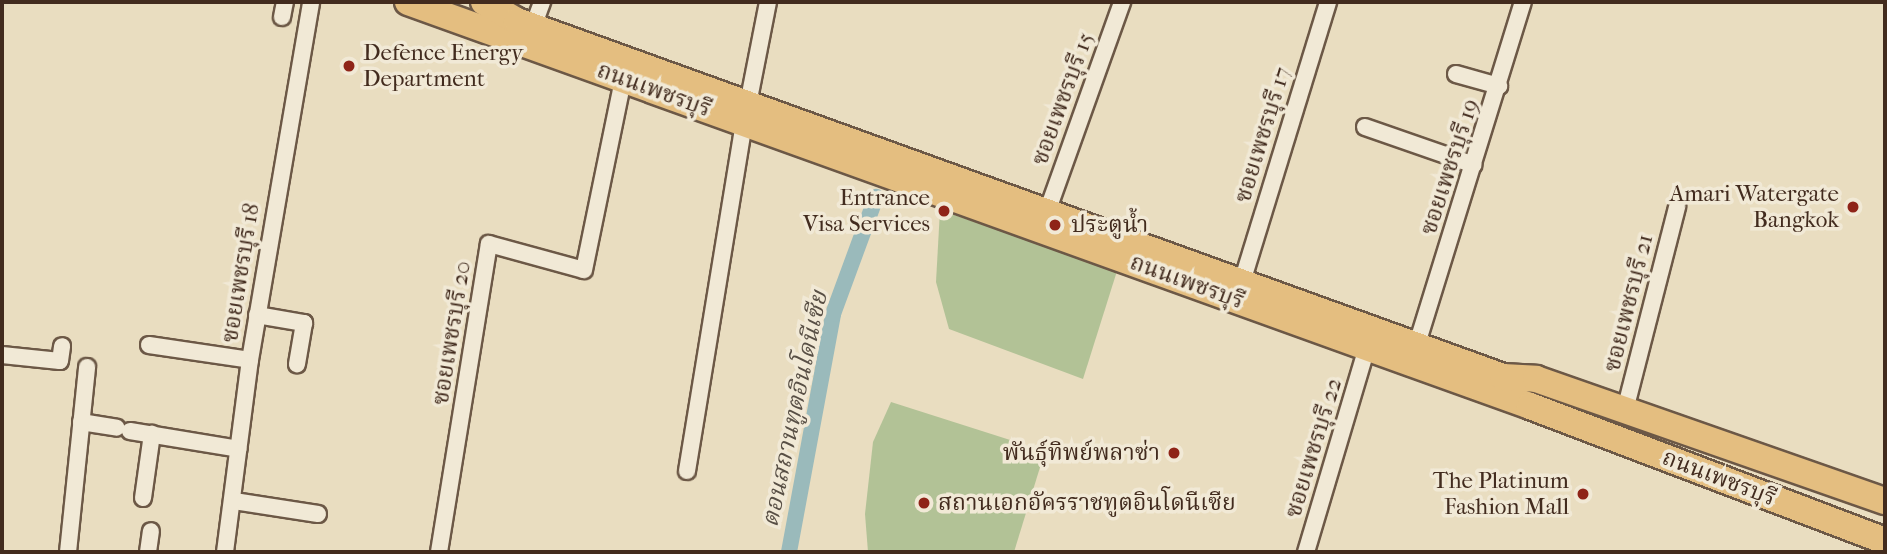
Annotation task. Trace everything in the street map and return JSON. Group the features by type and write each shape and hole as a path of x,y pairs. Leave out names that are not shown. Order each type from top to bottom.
{"main road":[{"name":"ถนนเพชรบุรี","path":"410,2 491,14 533,27 746,113 1366,352 1885,541"},
{"name":"ถนนเพชรบุรี","path":"491,14 623,80 746,113 1047,212 1417,344 1625,410 1885,501"}],"street":[{"name":"ซอยเพชรบุรี 18","path":"225,552 234,502 257,315 311,2"},
{"path":"533,27 542,2"},
{"path":"687,471 746,113 768,2"},
{"name":"ซอยเพชรบุรี 15","path":"1047,212 1122,2"},
{"name":"ซอยเพชรบุรี 17","path":"1242,282 1328,2"},
{"name":"ซอยเพชรบุรี 19","path":"1417,344 1523,2"},
{"path":"1456,74 1499,86"},
{"name":"ซอยเพชรบุรี 20","path":"439,552 489,244 584,270 623,80"},
{"path":"1365,127 1474,165"},
{"name":"ซอยเพชรบุรี 21","path":"1625,410 1677,208"},
{"path":"257,315 304,323 297,364"},
{"path":"149,345 250,360"},
{"path":"2,355 60,361 62,346"},
{"name":"ซอยเพชรบุรี 22","path":"1306,552 1366,352"},
{"path":"68,552 87,367"},
{"path":"81,422 239,449"},
{"path":"143,498 152,435"},
{"path":"234,502 318,514"},
{"path":"148,552 151,531"}],"green space":[{"path":"940,210 1117,271 1083,379 949,329 936,282"},
{"path":"891,402 1045,451 1014,552 868,552 865,514 873,442"}],"waterway":[{"name":"ตอนสถานทูตอินโดนีเซีย","path":"789,552 833,314 876,197"}],"place":[{"name":"Defence Energy Department","path":"349,66"},
{"name":"Amari Watergate Bangkok","path":"1853,207"},
{"name":"Entrance Visa Services","path":"944,211"},
{"name":"ประตูน้ำ","path":"1055,225"},
{"name":"พันธุ์ทิพย์พลาซ่า","path":"1174,453"},
{"name":"The Platinum Fashion Mall","path":"1583,494"},
{"name":"สถานเอกอัครราชทูตอินโดนีเซีย","path":"924,503"}]}
